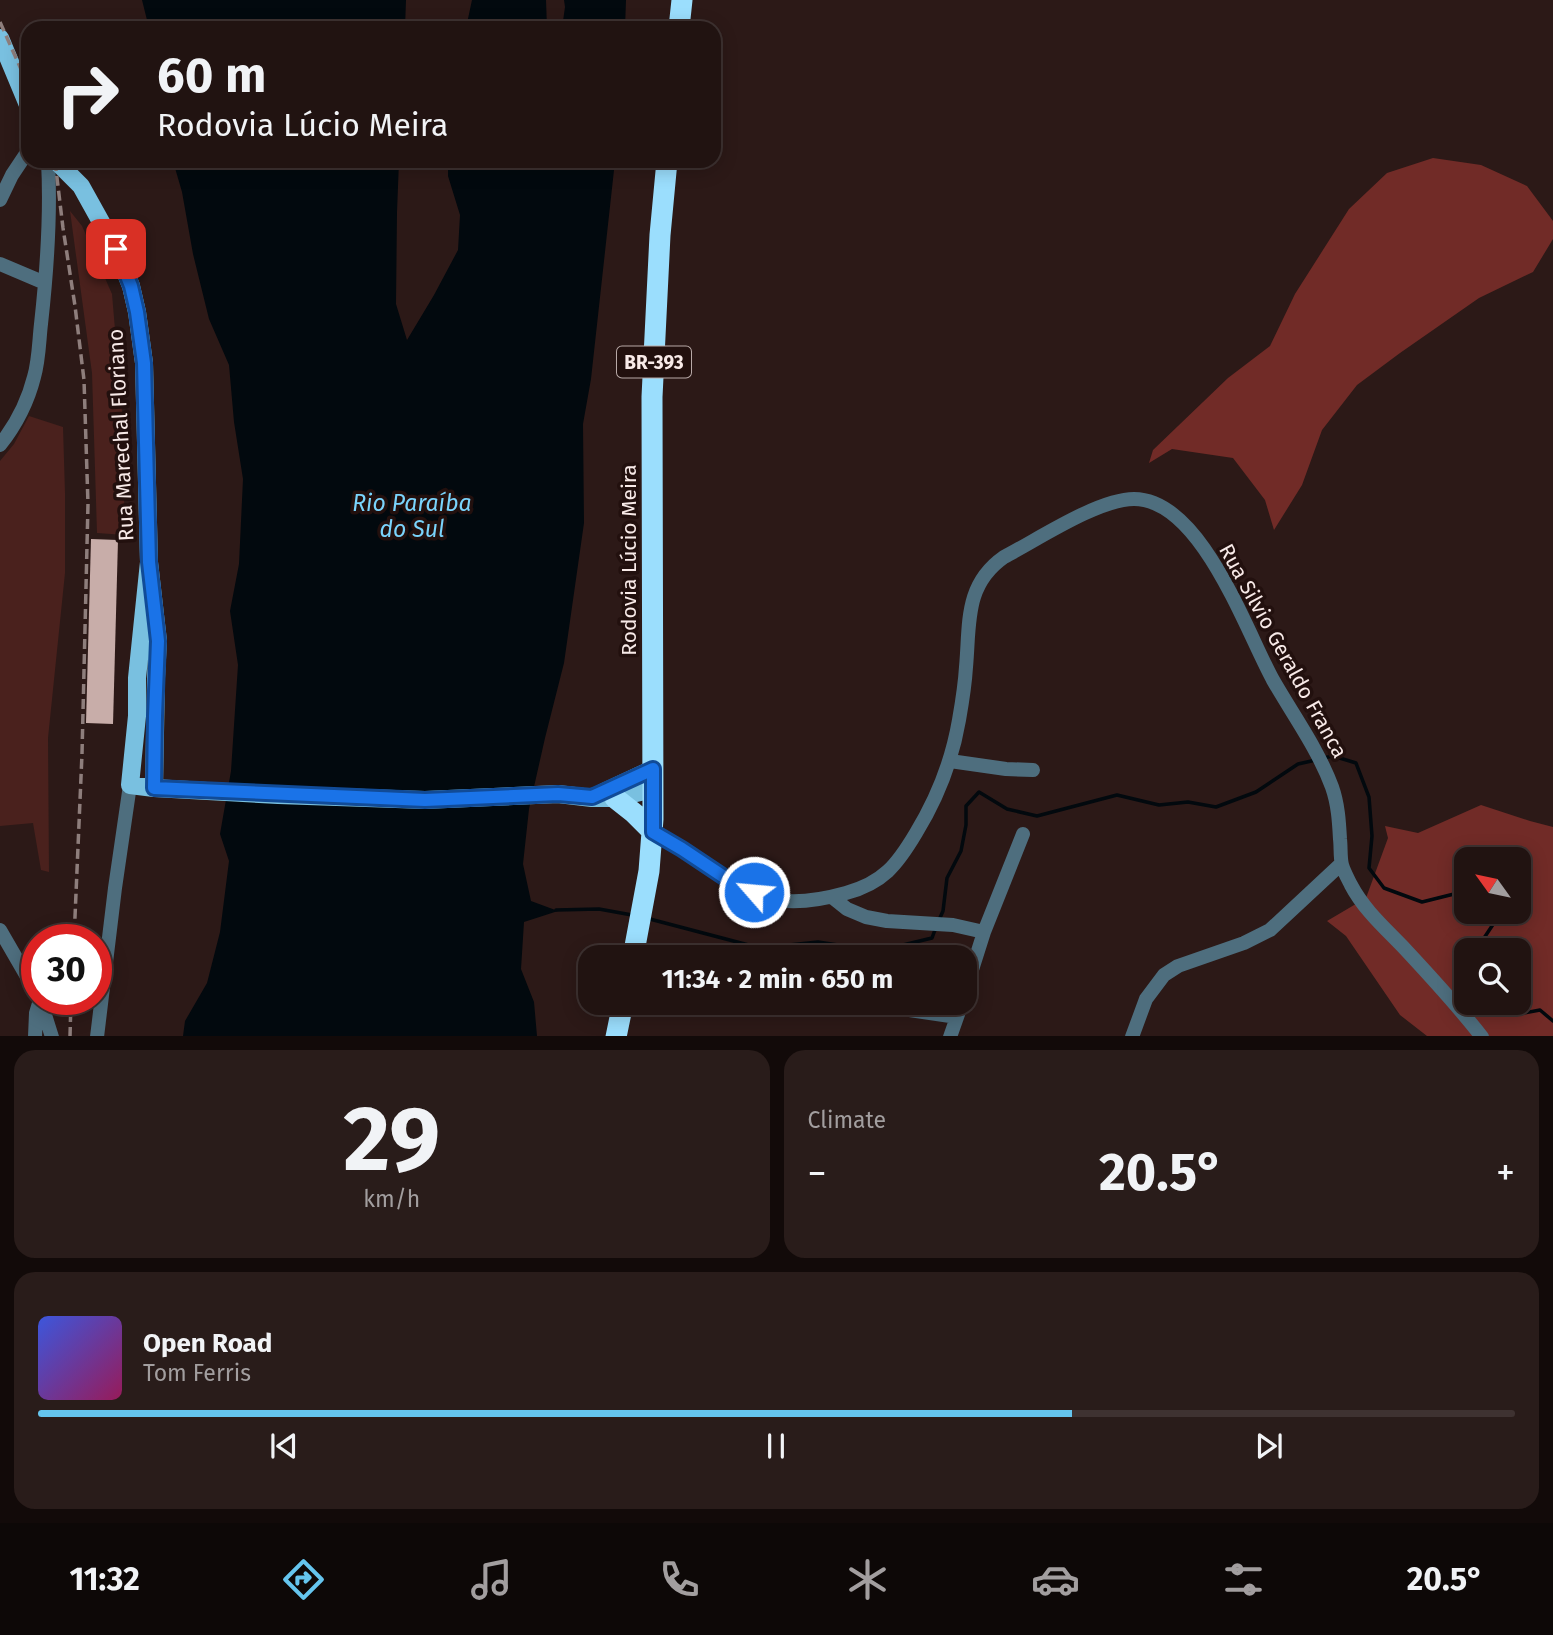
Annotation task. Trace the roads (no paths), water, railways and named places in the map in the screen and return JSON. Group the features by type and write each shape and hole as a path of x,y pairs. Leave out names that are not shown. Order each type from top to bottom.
{"highway":[{"path":"680,21 682,0"},
{"name":"Rodovia Lúcio Meira","path":"636,945 653,832 652,397 660,235 666,168"},
{"path":"615,797 653,832"},
{"path":"616,1036 621,1015"}],"main road":[{"path":"0,38 5,61 21,92"},
{"name":"Rua Marechal Floriano","path":"63,168 81,186 116,249 131,286 137,312 144,363 149,562"},
{"path":"149,562 158,641 156,678 130,785 278,795 425,800 558,794 615,797 653,779"},
{"path":"149,562 136,678 156,758 154,788"},
{"path":"136,678 156,678"},
{"path":"592,797 653,779"}],"street":[{"path":"0,200 21,162"},
{"path":"0,445 21,412 34,378 45,283 49,216 48,168"},
{"path":"0,264 45,283"},
{"name":"Rua Silvio Geraldo Franca","path":"653,832 739,887 768,898 792,902 832,897 877,881 893,867 909,845 942,785 960,719 971,605 982,578 992,565 1055,529 1091,511 1133,499 1149,501 1166,509 1182,522 1219,571 1272,679 1312,746 1331,785 1339,818 1341,864"},
{"path":"950,761 1033,770"},
{"path":"97,1036 130,785"},
{"path":"977,954 1023,834"},
{"path":"1132,1036 1146,999 1164,975 1270,930 1341,864 1364,906 1433,979 1481,1036"},
{"path":"832,897 847,909 887,921 953,925 984,932"},
{"path":"0,930 21,964"},
{"path":"35,1036 36,1015"},
{"path":"45,1015 52,1036"},
{"path":"950,1036 957,1015"}],"water":[{"path":"142,0 406,0 405,21 147,21"},
{"path":"472,0 546,0 547,21 468,21"},
{"path":"564,0 626,0 625,21 563,21"},
{"name":"Rio Paraíba do Sul","path":"175,168 399,168 396,304 407,340 458,250 460,215 448,168 614,168 591,379 583,424 584,523 564,663 529,809 523,864 531,901 558,911 524,922 521,969 534,1002 537,1036 183,1036 185,1021 207,983 220,932 229,861 220,834 231,771 238,665 230,611 239,564 243,479 229,365 209,319 193,254"}],"waterway":[{"path":"1323,758 1333,756 1356,763 1369,797 1372,836 1369,868 1384,888 1422,902 1454,894"},
{"path":"939,920 943,911 947,878 961,851 966,806 979,792 1007,809 1037,816 1117,795 1159,805 1188,802 1216,807 1256,792 1298,764 1316,760"},
{"path":"556,910 599,909 632,915"},
{"path":"646,918 760,948 818,942 878,951 932,938 936,927"},
{"path":"1484,938 1493,924"},
{"path":"1531,1012 1540,1010 1553,1021"}],"railway":[{"path":"0,22 21,69"},
{"path":"56,168 84,380 88,504 75,924"},
{"path":"70,1036 71,1015"}]}
